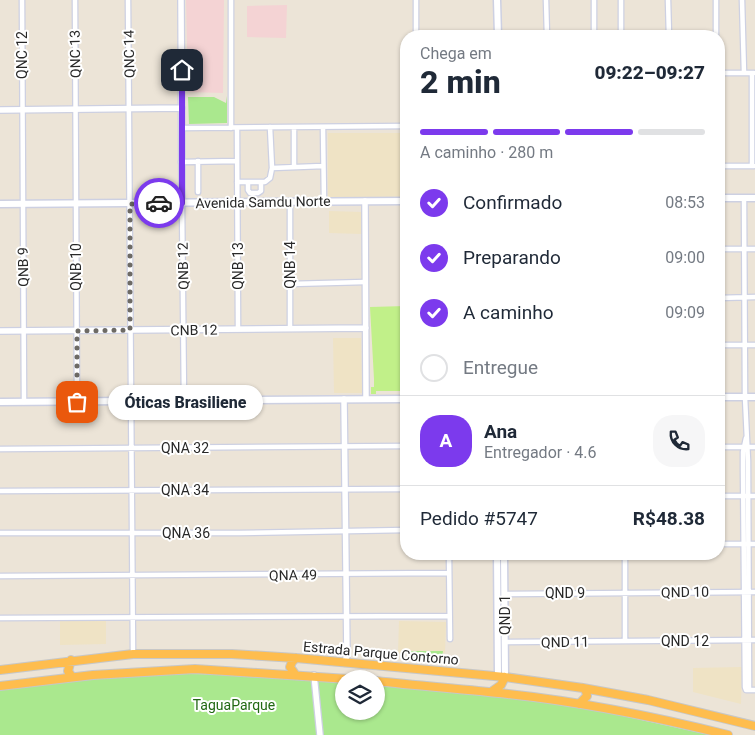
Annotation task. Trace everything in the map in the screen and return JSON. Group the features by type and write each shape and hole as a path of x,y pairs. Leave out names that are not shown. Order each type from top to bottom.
{"highway":[{"name":"Estrada Parque Contorno","path":"0,670 133,654 195,653 348,660 583,688 648,700 755,726"},
{"path":"195,653 199,661 196,669"},
{"path":"294,674 290,667 296,658"},
{"path":"71,660 68,671 72,677"},
{"path":"408,684 412,682 414,677 413,672 409,668"},
{"name":"Estrada Parque Contorno","path":"0,686 133,671 196,669 335,678"},
{"path":"424,686 420,681 420,676 426,670"},
{"path":"491,692 500,687 502,677"},
{"name":"Estrada Parque Contorno","path":"385,682 491,692 579,704 728,735"},
{"path":"579,704 585,699 587,694 583,688"}],"main road":[{"path":"497,0 498,30"},
{"path":"725,198 755,198"},
{"name":"Avenida Samdu Norte","path":"0,204 400,201"},
{"path":"725,397 755,397"},
{"path":"0,402 400,399"},
{"path":"497,560 501,657"},
{"name":"QND 1","path":"502,677 501,657 505,642 504,560"}],"street":[{"name":"QNC 12","path":"22,0 22,204"},
{"name":"QNC 13","path":"75,0 76,203"},
{"name":"QNC 14","path":"128,0 133,654"},
{"path":"181,0 182,203"},
{"path":"231,0 231,128"},
{"path":"231,8 235,0"},
{"path":"416,0 416,30"},
{"path":"546,0 547,30"},
{"path":"594,0 594,30"},
{"path":"620,0 621,30"},
{"path":"668,0 669,30"},
{"path":"716,0 716,30"},
{"path":"742,0 744,73"},
{"path":"725,73 754,73 754,166 725,166"},
{"path":"0,110 182,108"},
{"path":"182,128 400,126"},
{"path":"237,182 263,182 270,178 272,168 270,127"},
{"path":"294,127 294,167"},
{"path":"323,127 324,202"},
{"name":"QNB 13","path":"237,128 238,329"},
{"path":"198,161 198,192"},
{"path":"182,162 237,161"},
{"path":"272,168 323,166"},
{"path":"248,182 249,192 258,193 261,191 263,182"},
{"path":"744,198 746,592 750,690"},
{"path":"365,201 366,399"},
{"name":"QNB 14","path":"290,202 290,328"},
{"name":"QNB 10","path":"76,203 77,402"},
{"name":"QNB 12","path":"182,203 184,401"},
{"name":"QNB 9","path":"22,204 24,402"},
{"path":"725,249 755,249"},
{"path":"290,284 365,282"},
{"path":"725,298 755,297"},
{"name":"CNB 12","path":"0,331 366,328"},
{"path":"725,346 755,345"},
{"path":"344,399 348,660"},
{"name":"QNA 32","path":"0,449 400,446"},
{"path":"725,447 755,447"},
{"name":"QNA 34","path":"0,491 400,489"},
{"path":"725,496 755,496"},
{"name":"QNA 36","path":"0,534 400,530"},
{"path":"725,544 755,544"},
{"path":"449,560 450,640"},
{"path":"625,560 625,641"},
{"name":"QNA 49","path":"0,576 449,573"},
{"name":"QND 10","path":"625,593 755,592"},
{"name":"QND 9","path":"504,594 625,593"},
{"path":"0,618 449,616"},
{"name":"QND 12","path":"625,641 749,640"},
{"name":"QND 11","path":"505,642 625,641"},
{"path":"314,676 320,735"}],"shaded area":[{"path":"186,0 224,0 223,93 188,92"},
{"path":"287,5 286,38 247,37 247,6"},
{"path":"328,133 400,133 400,197 328,198"},
{"path":"329,211 362,212 362,234 329,233"},
{"path":"333,338 361,338 362,393 334,393"},
{"path":"60,621 106,621 106,644 60,645"},
{"path":"399,621 446,622 445,653 398,653"},
{"path":"742,667 741,704 693,692 693,668"}],"green space":[{"path":"227,96 227,123 189,124 188,97 214,97 226,103"},
{"path":"400,306 400,391 376,391 376,394 371,394 371,387 374,387 374,379 370,307"},
{"path":"408,651 443,651 442,660 408,658"},
{"name":"TaguaParque","path":"142,675 257,675 335,682 335,720 385,720 385,686 554,703 710,735 0,735 0,690"}],"way so far":[{"path":"77,402 77,331 130,330 130,204 159,203"}],"place":[{"name":"Óticas Brasiliene","path":"77,402"}],"route":[{"path":"159,203 182,203 182,70"}]}
